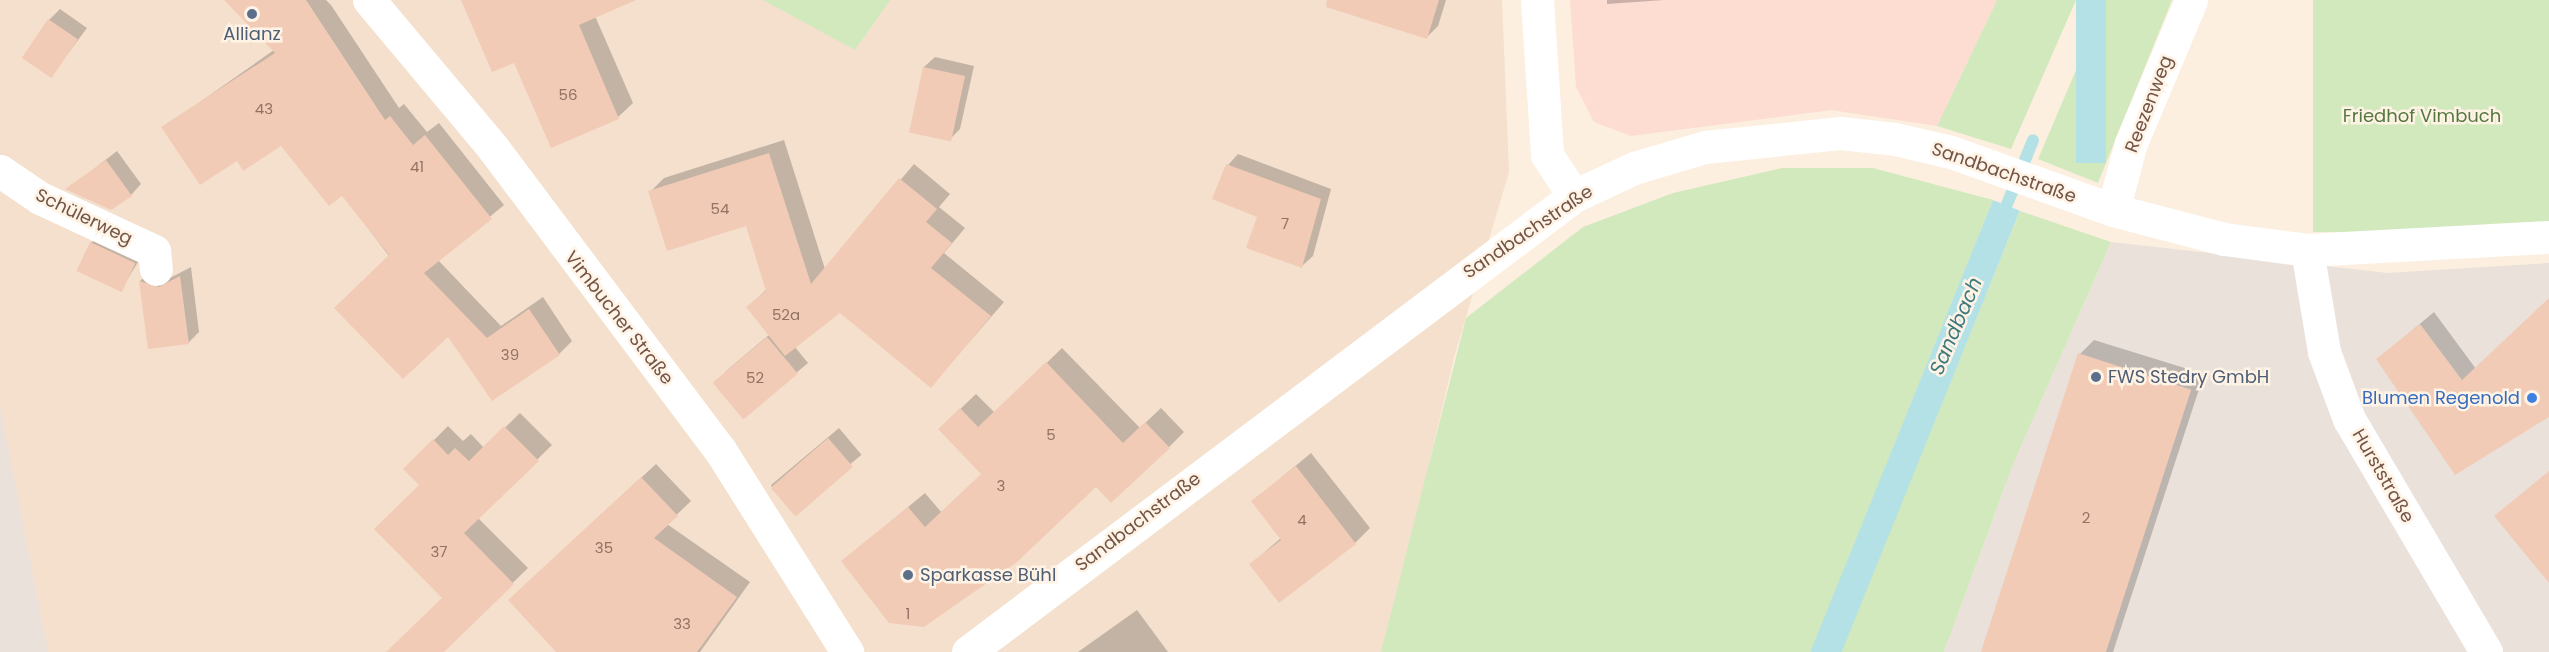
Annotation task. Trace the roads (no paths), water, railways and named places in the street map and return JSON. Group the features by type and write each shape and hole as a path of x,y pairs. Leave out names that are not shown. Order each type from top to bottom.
{"street":[{"name":"Vimbucher Straße","path":"369,0 493,148 720,450 847,652"},
{"path":"1537,0 1547,155 1574,196"},
{"name":"Reezenweg","path":"2113,210 2131,143 2191,0"},
{"name":"Sandbachstraße","path":"968,652 1574,196 1634,168 1705,147 1772,136 1840,133 1895,140 1980,162 2113,210 2224,239 2307,250 2549,237"},
{"name":"Schülerweg","path":"0,171 40,198 154,251 156,270"},
{"name":"Hurststraße","path":"2307,250 2324,352 2349,419 2486,652"}],"water":[{"path":"2076,0 2106,0 2106,163 2076,163"},
{"path":"1993,200 2020,211 1842,652 1811,652"}],"waterway":[{"name":"Sandbach","path":"2001,219 2033,140"}],"place":[{"name":"Allianz","path":"252,14"},
{"name":"FWS Stedry GmbH","path":"2096,377"},
{"name":"Blumen Regenold","path":"2532,398"},
{"name":"Sparkasse Bühl","path":"908,575"}],"park label":[{"name":"Friedhof Vimbuch","path":"2422,116"}]}
